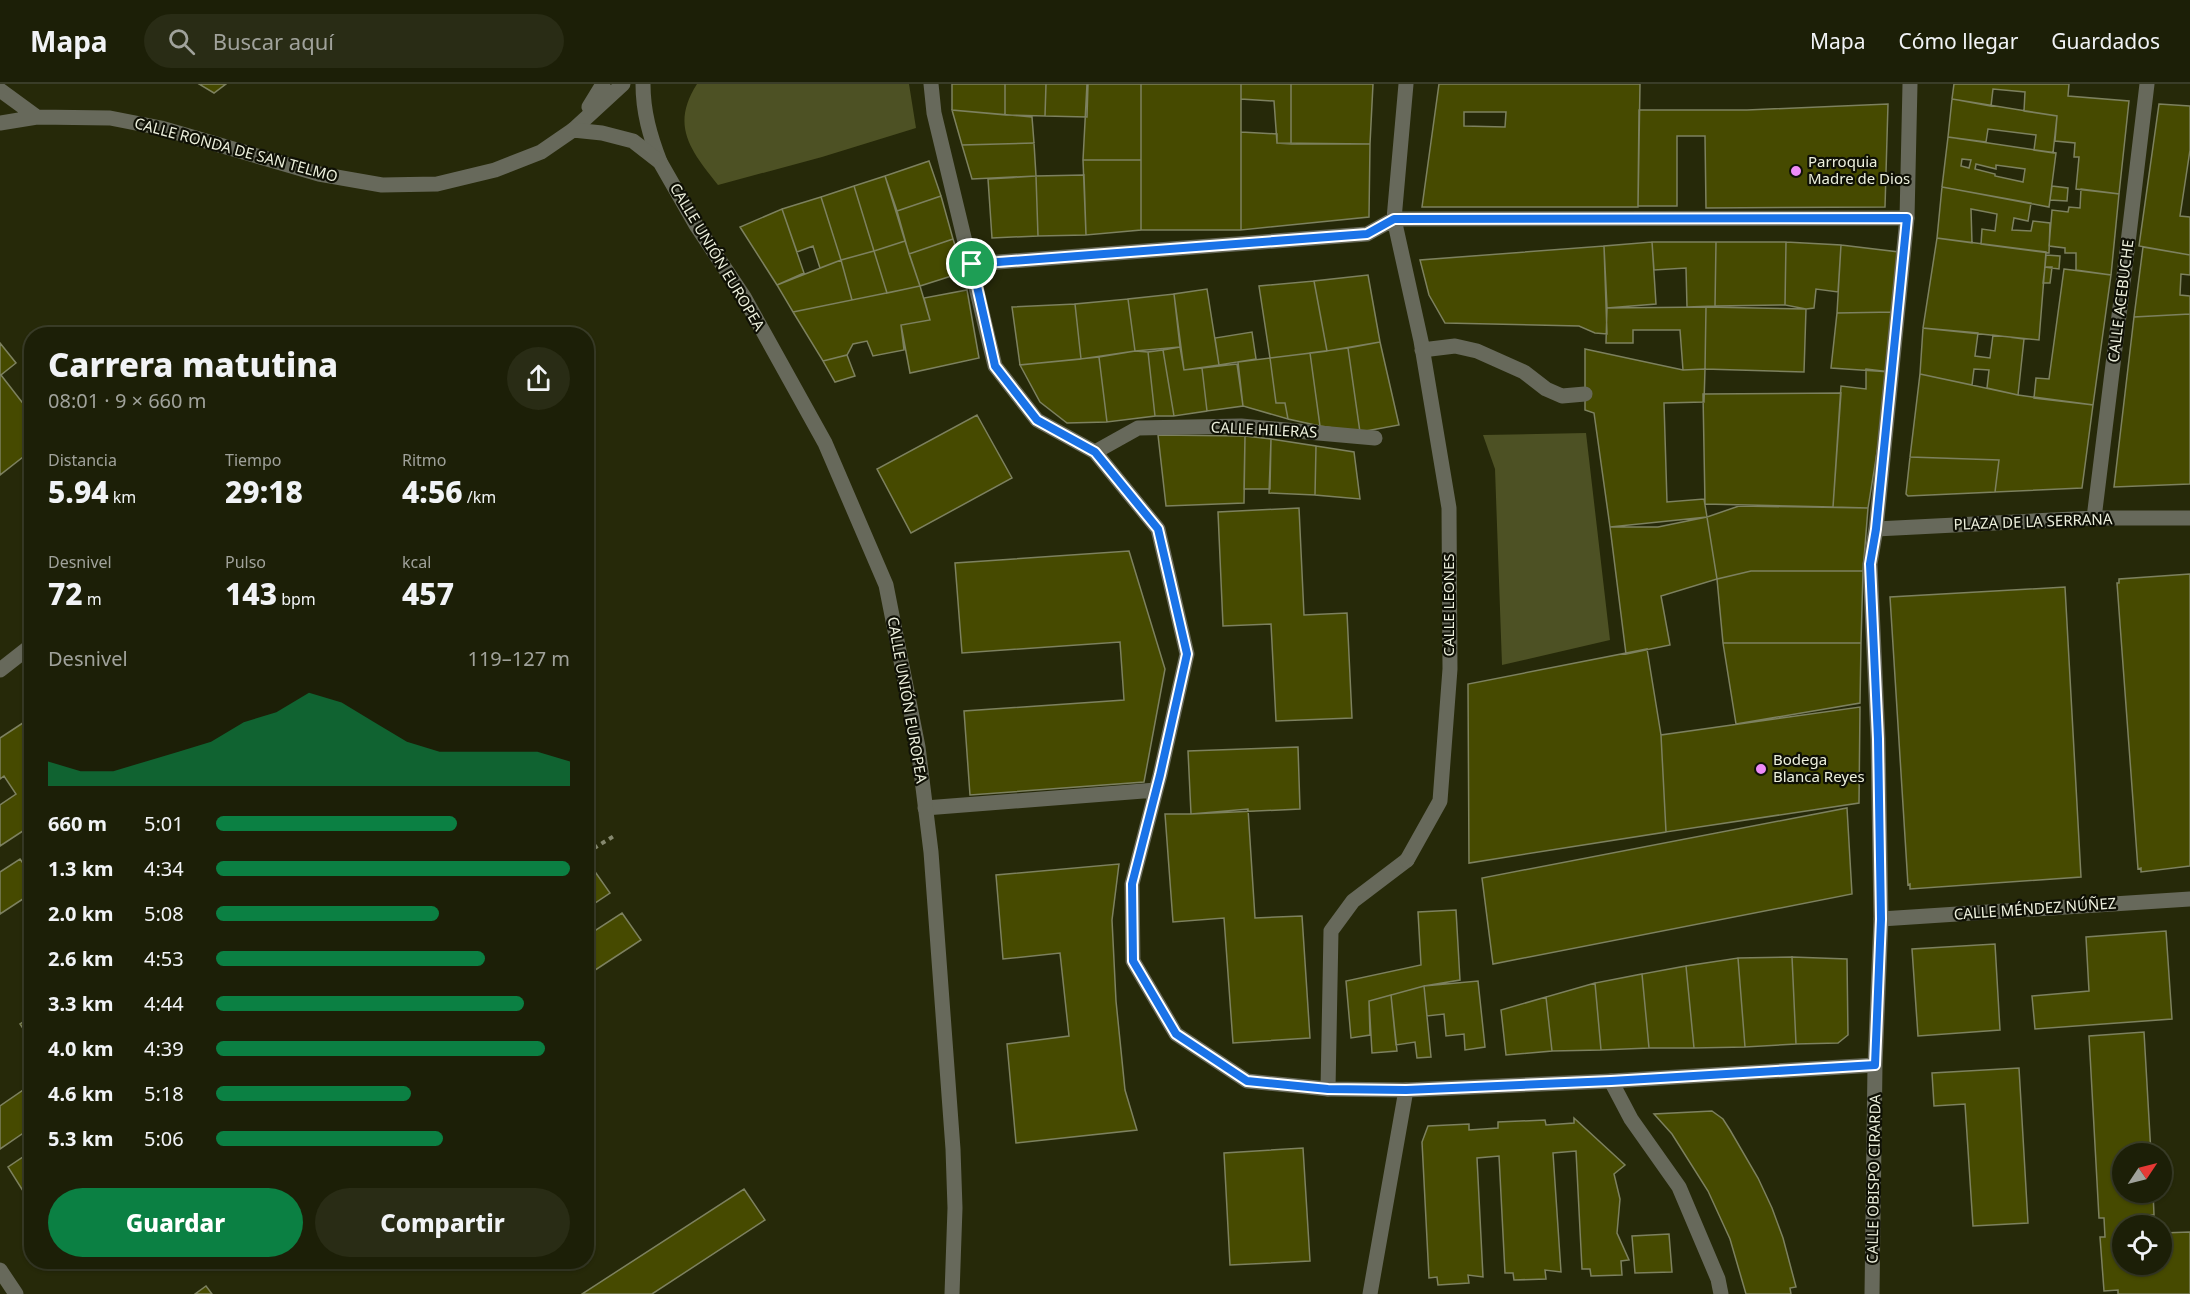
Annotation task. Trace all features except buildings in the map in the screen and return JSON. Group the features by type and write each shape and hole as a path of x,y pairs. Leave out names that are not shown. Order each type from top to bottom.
{"street":[{"path":"573,130 603,84"},
{"name":"CALLE RONDA DE SAN TELMO","path":"0,123 37,117 110,118 161,128 319,174 382,185 437,184 495,170 541,152 573,130 623,84"},
{"name":"CALLE UNIÓN EUROPEA","path":"643,84 649,135 660,162 696,225 744,297 825,443 886,585 918,747 931,852 953,1149 955,1208 952,1294"},
{"path":"931,84 934,113 995,366 1037,420 1095,452 1158,529 1187,654 1132,884 1133,961 1176,1034 1247,1081 1328,1089 1406,1090 1611,1081 1875,1065"},
{"name":"CALLE LEONES","path":"1328,1089 1331,932 1353,901 1407,860 1440,801 1450,669 1449,508 1422,350 1394,219 1406,84"},
{"name":"CALLE OBISPO CIRARDA","path":"1872,1294 1875,1065 1881,919 1878,739 1870,564 1876,529 1907,218 1910,84"},
{"name":"CALLE ACEBUCHE","path":"2094,518 2147,84"},
{"path":"0,90 37,117"},
{"name":"CALLE UNIÓN EUROPEA","path":"573,130 602,133 633,141 660,162"},
{"path":"972,264 1367,234 1394,219 1907,218"},
{"path":"1422,350 1455,346 1477,351 1524,372 1546,389 1562,396 1585,394"},
{"name":"CALLE HILERAS","path":"1095,452 1138,428 1241,426 1375,438"},
{"name":"PLAZA DE LA SERRANA","path":"1876,529 2094,518 2190,518"},
{"path":"0,670 24,651"},
{"path":"926,808 1156,790"},
{"name":"CALLE MÉNDEZ NÚÑEZ","path":"1881,919 2190,899"},
{"path":"1611,1081 1632,1119 1679,1187 1718,1279 1721,1294"},
{"path":"1370,1294 1406,1090"},
{"path":"0,1270 16,1294"}],"path":[{"path":"594,848 614,836"}],"green space":[{"path":"697,84 909,84 916,128 822,157 718,185 692,149 687,138 685,113"},
{"path":"1586,433 1610,640 1502,665 1495,469 1483,435"}],"place":[{"name":"Parroquia Madre de Dios","path":"1796,171"},
{"name":"Bodega Blanca Reyes","path":"1761,769"}],"route":[{"path":"1907,218 1876,529 1870,564 1878,739 1881,919 1875,1065 1611,1081 1406,1090 1328,1089 1247,1081 1176,1034 1133,961 1132,884 1160,775 1187,654 1158,529 1095,452 1037,420 995,366 972,264 1367,234 1394,219 1907,218"}]}
